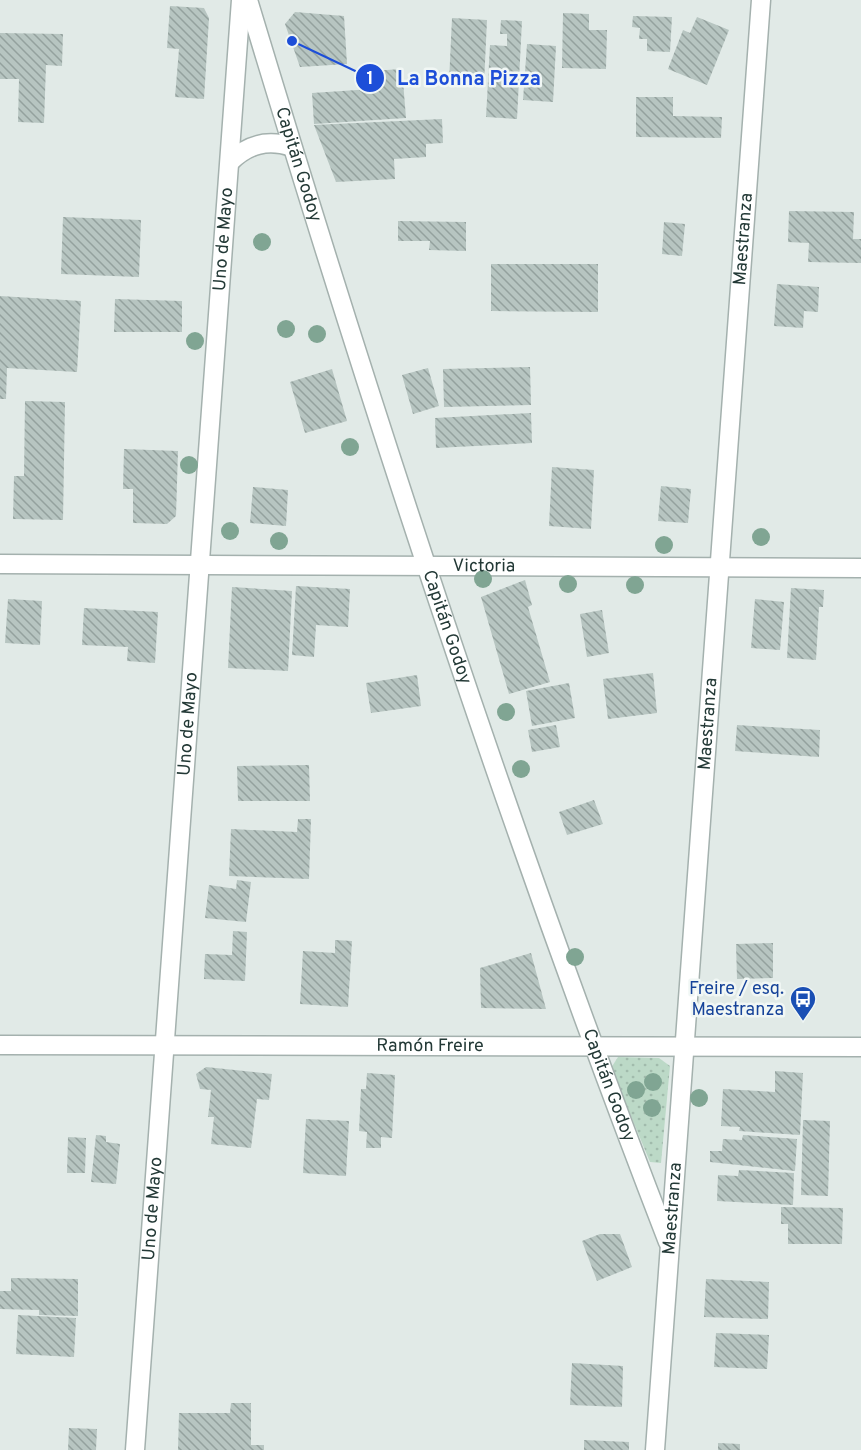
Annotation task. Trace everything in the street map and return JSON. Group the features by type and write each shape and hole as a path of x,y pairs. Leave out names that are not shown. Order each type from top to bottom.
{"street":[{"name":"Uno de Mayo","path":"135,1450 241,0"},
{"name":"Capitán Godoy","path":"248,0 292,147 426,566 591,1045 669,1246"},
{"name":"Maestranza","path":"655,1450 761,0"},
{"path":"230,162 248,148 259,144 270,142 292,147"},
{"name":"Victoria","path":"0,564 861,568"},
{"name":"Ramón Freire","path":"0,1045 861,1047"}],"green space":[{"path":"618,1057 659,1058 670,1066 661,1163 650,1162 611,1068"}],"building":[{"path":"170,6 204,8 209,18 204,99 175,97 179,49 167,48"},
{"path":"295,12 344,16 347,64 300,67 285,24"},
{"path":"563,13 589,14 589,30 607,30 606,69 562,68"},
{"path":"633,16 672,17 670,52 647,51 647,39 639,39 640,28 632,27"},
{"path":"697,17 729,30 707,85 668,69 683,30 690,33"},
{"path":"452,18 487,20 484,84 449,82"},
{"path":"501,20 522,21 517,119 486,117 490,45 507,46 507,34 500,34"},
{"path":"0,33 63,34 62,66 46,65 44,123 18,122 19,79 0,79"},
{"path":"527,44 556,46 553,102 523,100"},
{"path":"402,69 406,118 314,124 312,93 372,89 371,71"},
{"path":"636,97 673,97 673,116 722,117 721,138 636,137"},
{"path":"442,119 443,143 426,144 426,157 394,159 395,179 336,182 314,125"},
{"path":"789,211 854,212 853,239 861,239 861,263 808,262 809,243 788,242"},
{"path":"63,217 141,220 139,277 61,274"},
{"path":"398,221 466,222 466,251 429,250 430,241 398,241"},
{"path":"664,222 685,224 682,256 662,254"},
{"path":"491,264 598,264 598,312 491,311"},
{"path":"777,284 819,287 818,312 804,311 803,328 774,326"},
{"path":"0,296 81,301 77,372 7,368 6,399 0,399"},
{"path":"115,299 182,301 182,332 114,332"},
{"path":"530,367 531,405 444,407 443,369"},
{"path":"428,368 439,406 413,414 402,375"},
{"path":"332,369 347,421 305,433 290,382"},
{"path":"25,401 65,402 63,520 13,519 14,476 24,476"},
{"path":"531,413 532,443 436,448 435,418"},
{"path":"124,449 178,451 176,516 167,524 133,523 133,489 123,489"},
{"path":"552,467 594,470 591,529 549,526"},
{"path":"661,486 691,489 688,523 658,521"},
{"path":"253,487 288,490 286,526 250,523"},
{"path":"525,580 532,605 528,607 550,682 509,694 481,597"},
{"path":"296,586 350,589 348,627 316,625 314,657 292,655"},
{"path":"232,587 292,591 288,671 228,668"},
{"path":"791,588 824,590 823,607 819,607 816,660 787,658"},
{"path":"8,599 42,601 40,645 5,643"},
{"path":"755,599 784,602 780,650 751,648"},
{"path":"84,608 158,612 155,663 127,661 128,647 82,645"},
{"path":"602,610 609,653 587,657 580,614"},
{"path":"653,673 657,713 608,719 603,679"},
{"path":"417,675 421,706 371,713 366,683"},
{"path":"569,683 575,718 532,726 526,691"},
{"path":"556,725 560,747 532,752 528,730"},
{"path":"737,725 820,730 819,757 735,751"},
{"path":"309,765 310,801 238,801 237,766"},
{"path":"594,800 603,824 567,835 559,812"},
{"path":"298,819 311,819 309,879 229,876 231,829 297,832"},
{"path":"237,880 251,882 246,922 205,918 209,885 236,889"},
{"path":"233,931 247,932 245,981 204,979 205,954 232,955"},
{"path":"335,940 352,941 348,1007 300,1004 303,951 335,953"},
{"path":"773,943 773,978 737,979 736,944"},
{"path":"531,953 546,1009 481,1008 480,968"},
{"path":"206,1067 272,1074 269,1100 257,1099 251,1148 211,1144 214,1117 208,1117 211,1090 200,1089 196,1074"},
{"path":"775,1071 803,1073 800,1135 739,1131 740,1127 721,1126 723,1089 775,1092"},
{"path":"367,1073 395,1075 392,1138 381,1137 381,1148 366,1148 367,1132 359,1131 361,1089 366,1089"},
{"path":"306,1119 349,1121 346,1176 303,1173"},
{"path":"803,1120 830,1121 828,1196 801,1195"},
{"path":"96,1135 106,1136 106,1142 120,1144 116,1184 91,1182"},
{"path":"743,1135 797,1139 795,1171 710,1162 710,1151 722,1151 723,1139 742,1140"},
{"path":"68,1137 86,1138 85,1173 67,1173"},
{"path":"739,1170 794,1173 793,1205 717,1201 718,1175 738,1176"},
{"path":"781,1207 843,1208 842,1244 788,1244 788,1224 781,1224"},
{"path":"600,1234 620,1234 632,1267 597,1281 582,1241"},
{"path":"11,1278 78,1279 78,1316 39,1315 39,1310 0,1309 0,1291 11,1291"},
{"path":"706,1279 769,1282 768,1319 704,1317"},
{"path":"18,1315 76,1318 74,1357 16,1354"},
{"path":"716,1333 769,1335 767,1369 714,1367"},
{"path":"572,1363 623,1366 622,1407 570,1405"},
{"path":"231,1403 251,1403 251,1445 264,1445 264,1450 178,1450 179,1413 230,1413"},
{"path":"69,1428 97,1429 96,1450 68,1450"},
{"path":"584,1440 629,1442 629,1450 584,1450"},
{"path":"718,1443 740,1444 740,1450 718,1450"}],"place":[{"name":"La Bonna Pizza","path":"292,41"},
{"name":"Freire / esq. Maestranza","path":"803,1022"}]}
